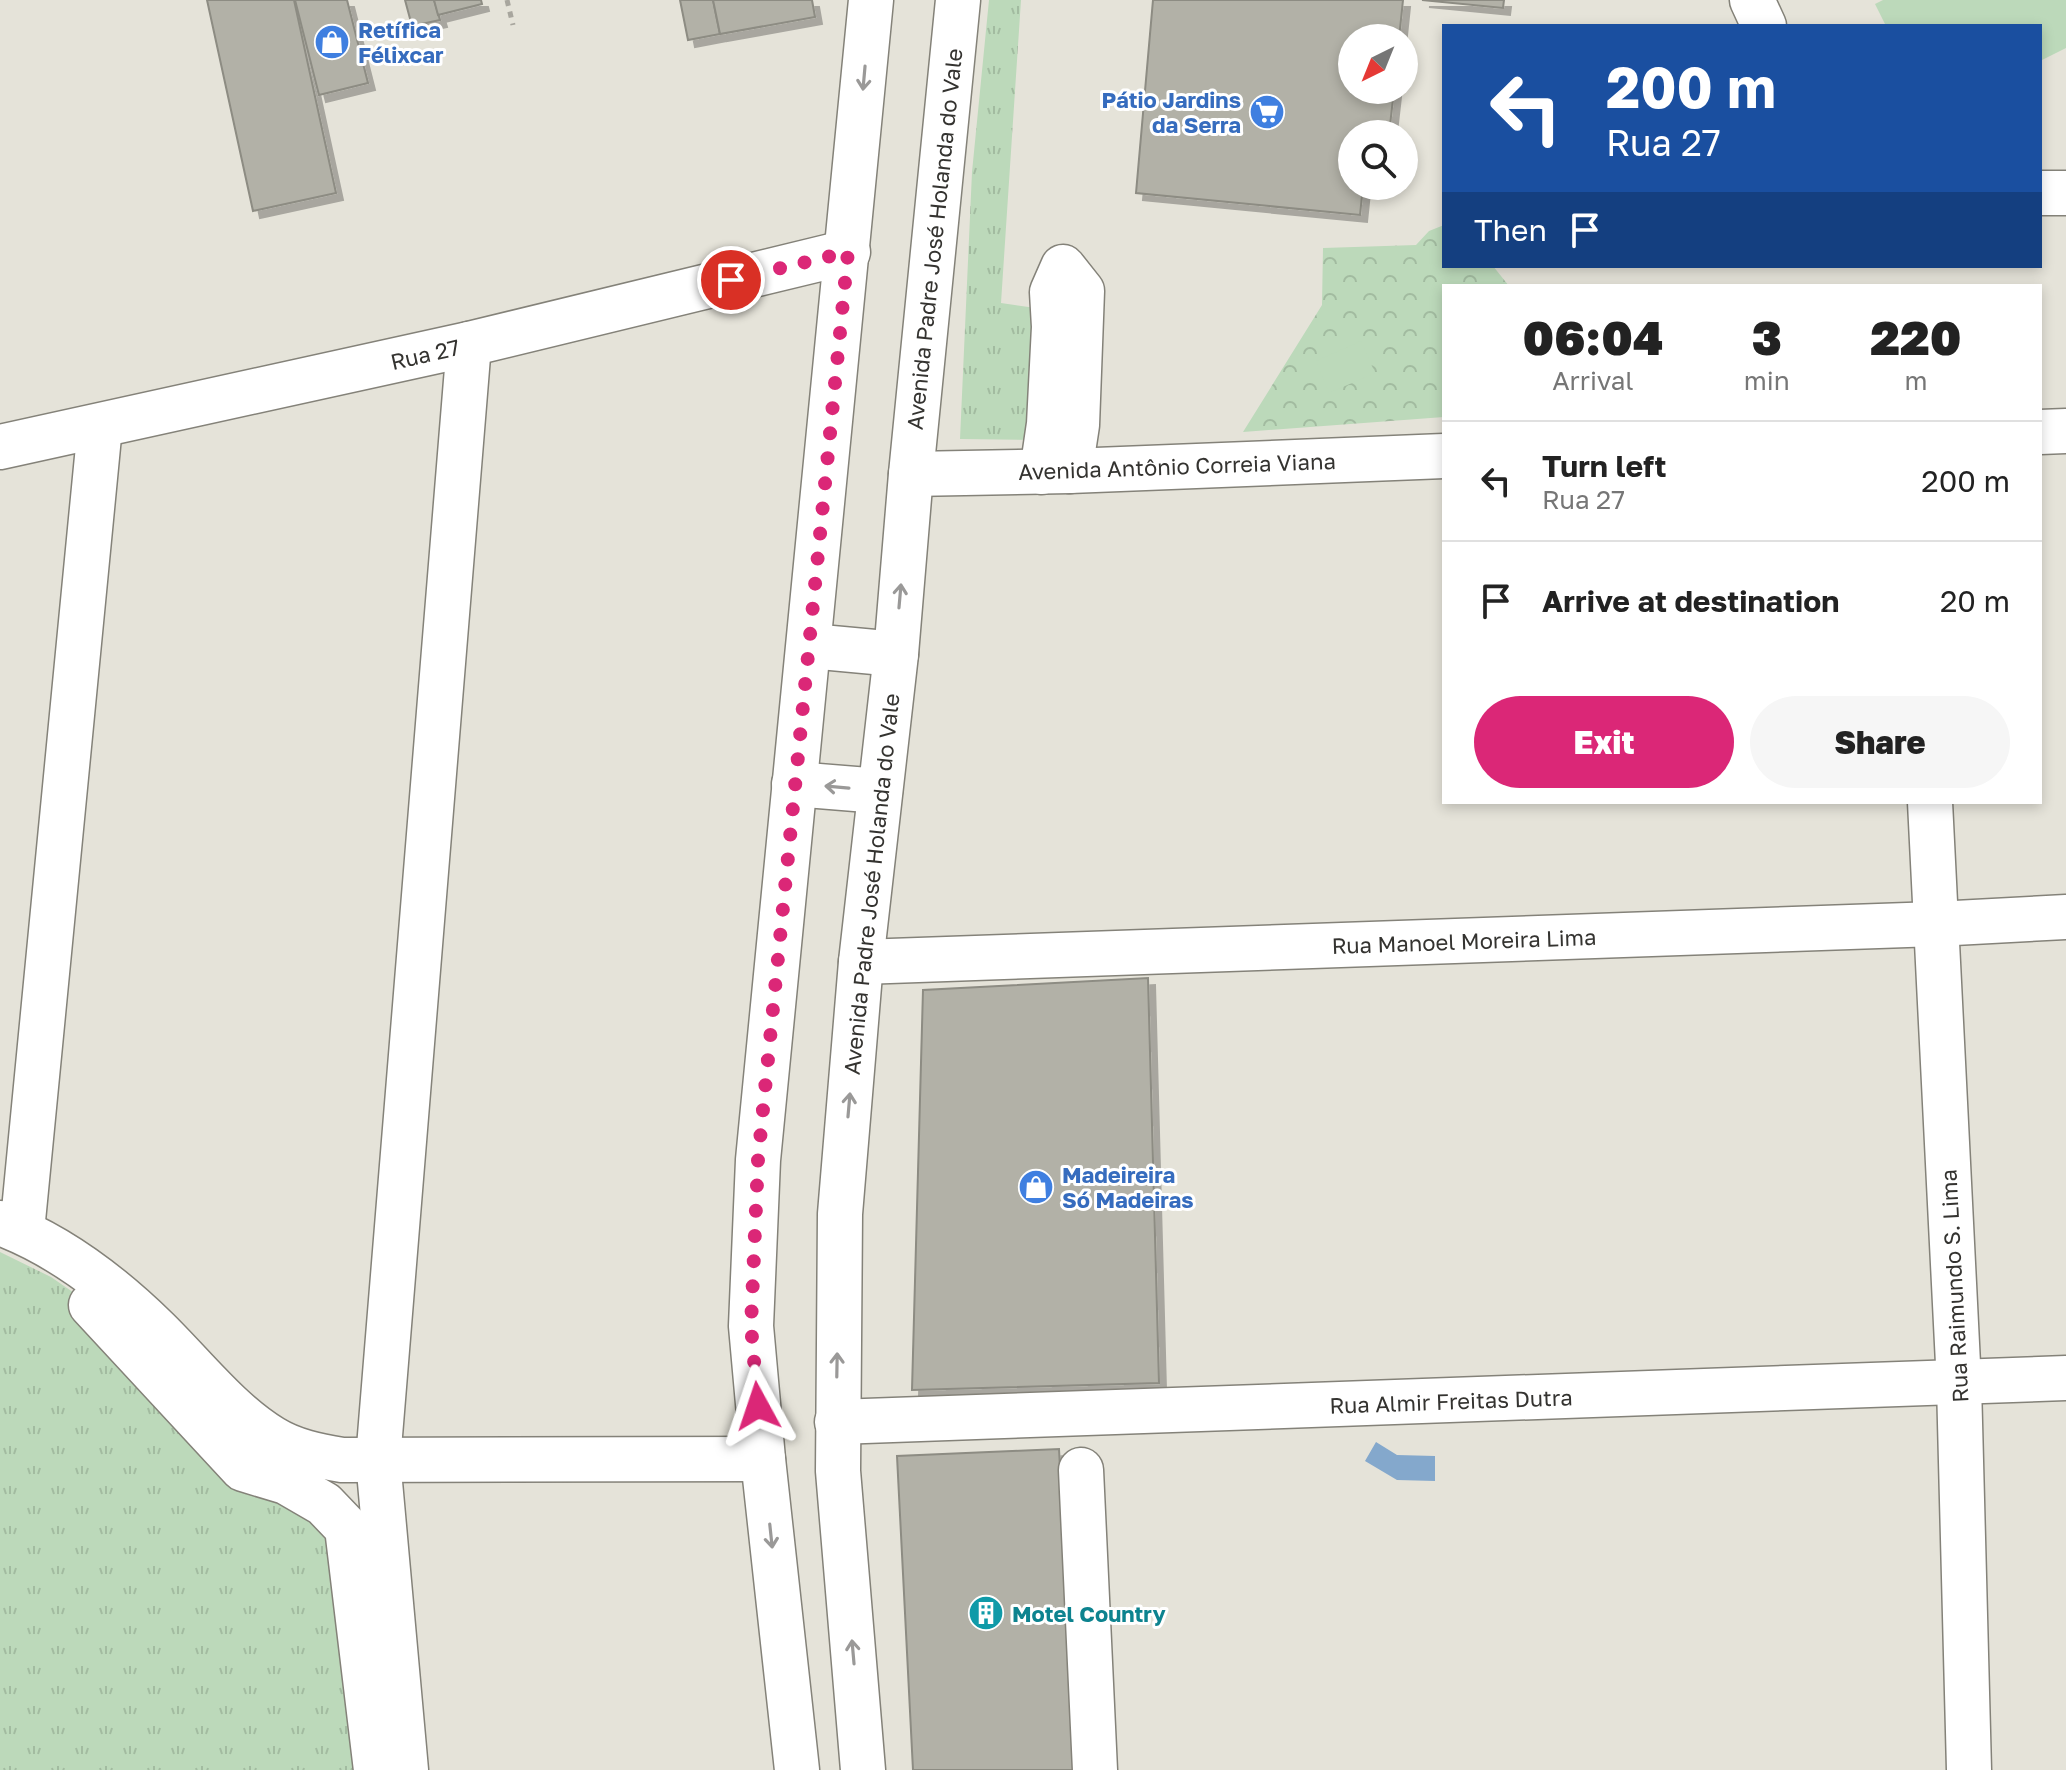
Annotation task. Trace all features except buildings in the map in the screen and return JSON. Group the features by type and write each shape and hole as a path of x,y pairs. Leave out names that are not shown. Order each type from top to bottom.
{"street":[{"path":"797,1770 751,1326 758,1160 871,0"},
{"name":"Avenida Padre José Holanda do Vale","path":"863,1770 838,1471 840,1214 861,962 896,654 958,0"},
{"path":"1752,0 1763,24"},
{"path":"2042,193 2066,193"},
{"name":"Rua 27","path":"0,447 469,344 848,252"},
{"path":"406,1770 378,1460 469,344"},
{"path":"7,1235 100,426"},
{"path":"2042,432 2066,431"},
{"name":"Avenida Antônio Correia Viana","path":"911,474 1056,472 1442,456"},
{"path":"810,646 896,654"},
{"path":"794,784 880,791"},
{"name":"Rua Raimundo S. Lima","path":"1930,804 1959,1384 1969,1770"},
{"name":"Rua Manoel Moreira Lima","path":"861,962 2066,917"},
{"path":"7,1235 101,1279 155,1328 220,1395 272,1438 312,1455 342,1460 763,1459"},
{"path":"7,1235 51,1277 93,1306 243,1469 286,1482 324,1504 347,1528 376,1770"},
{"name":"Rua Almir Freitas Dutra","path":"837,1422 2066,1378"},
{"path":"1081,1470 1095,1770"}],"path":[{"path":"507,0 513,25"}],"green space":[{"path":"989,0 1021,0 1001,303 1043,309 1036,440 960,439 972,172"},
{"path":"1883,0 2066,0 2066,48 2042,60 2042,24 1885,24 1875,4"},
{"path":"1442,226 1442,268 1495,268 1507,284 1442,284 1442,417 1243,432 1322,305 1323,248 1416,245 1429,231"},
{"path":"1361,341 1375,373 1329,393 1316,361"},
{"path":"0,1252 51,1277 93,1306 324,1504 376,1770 0,1770"}],"water":[{"path":"1376,1442 1397,1455 1435,1456 1435,1481 1397,1480 1365,1461"}],"place":[{"name":"Retífica Félixcar","path":"332,42"},
{"name":"Pátio Jardins da Serra","path":"1267,112"},
{"name":"Madeireira Só Madeiras","path":"1036,1187"},
{"name":"Motel Country","path":"986,1613"}],"route":[{"path":"731,280 848,252 758,1160 751,1326 758,1406"}]}
